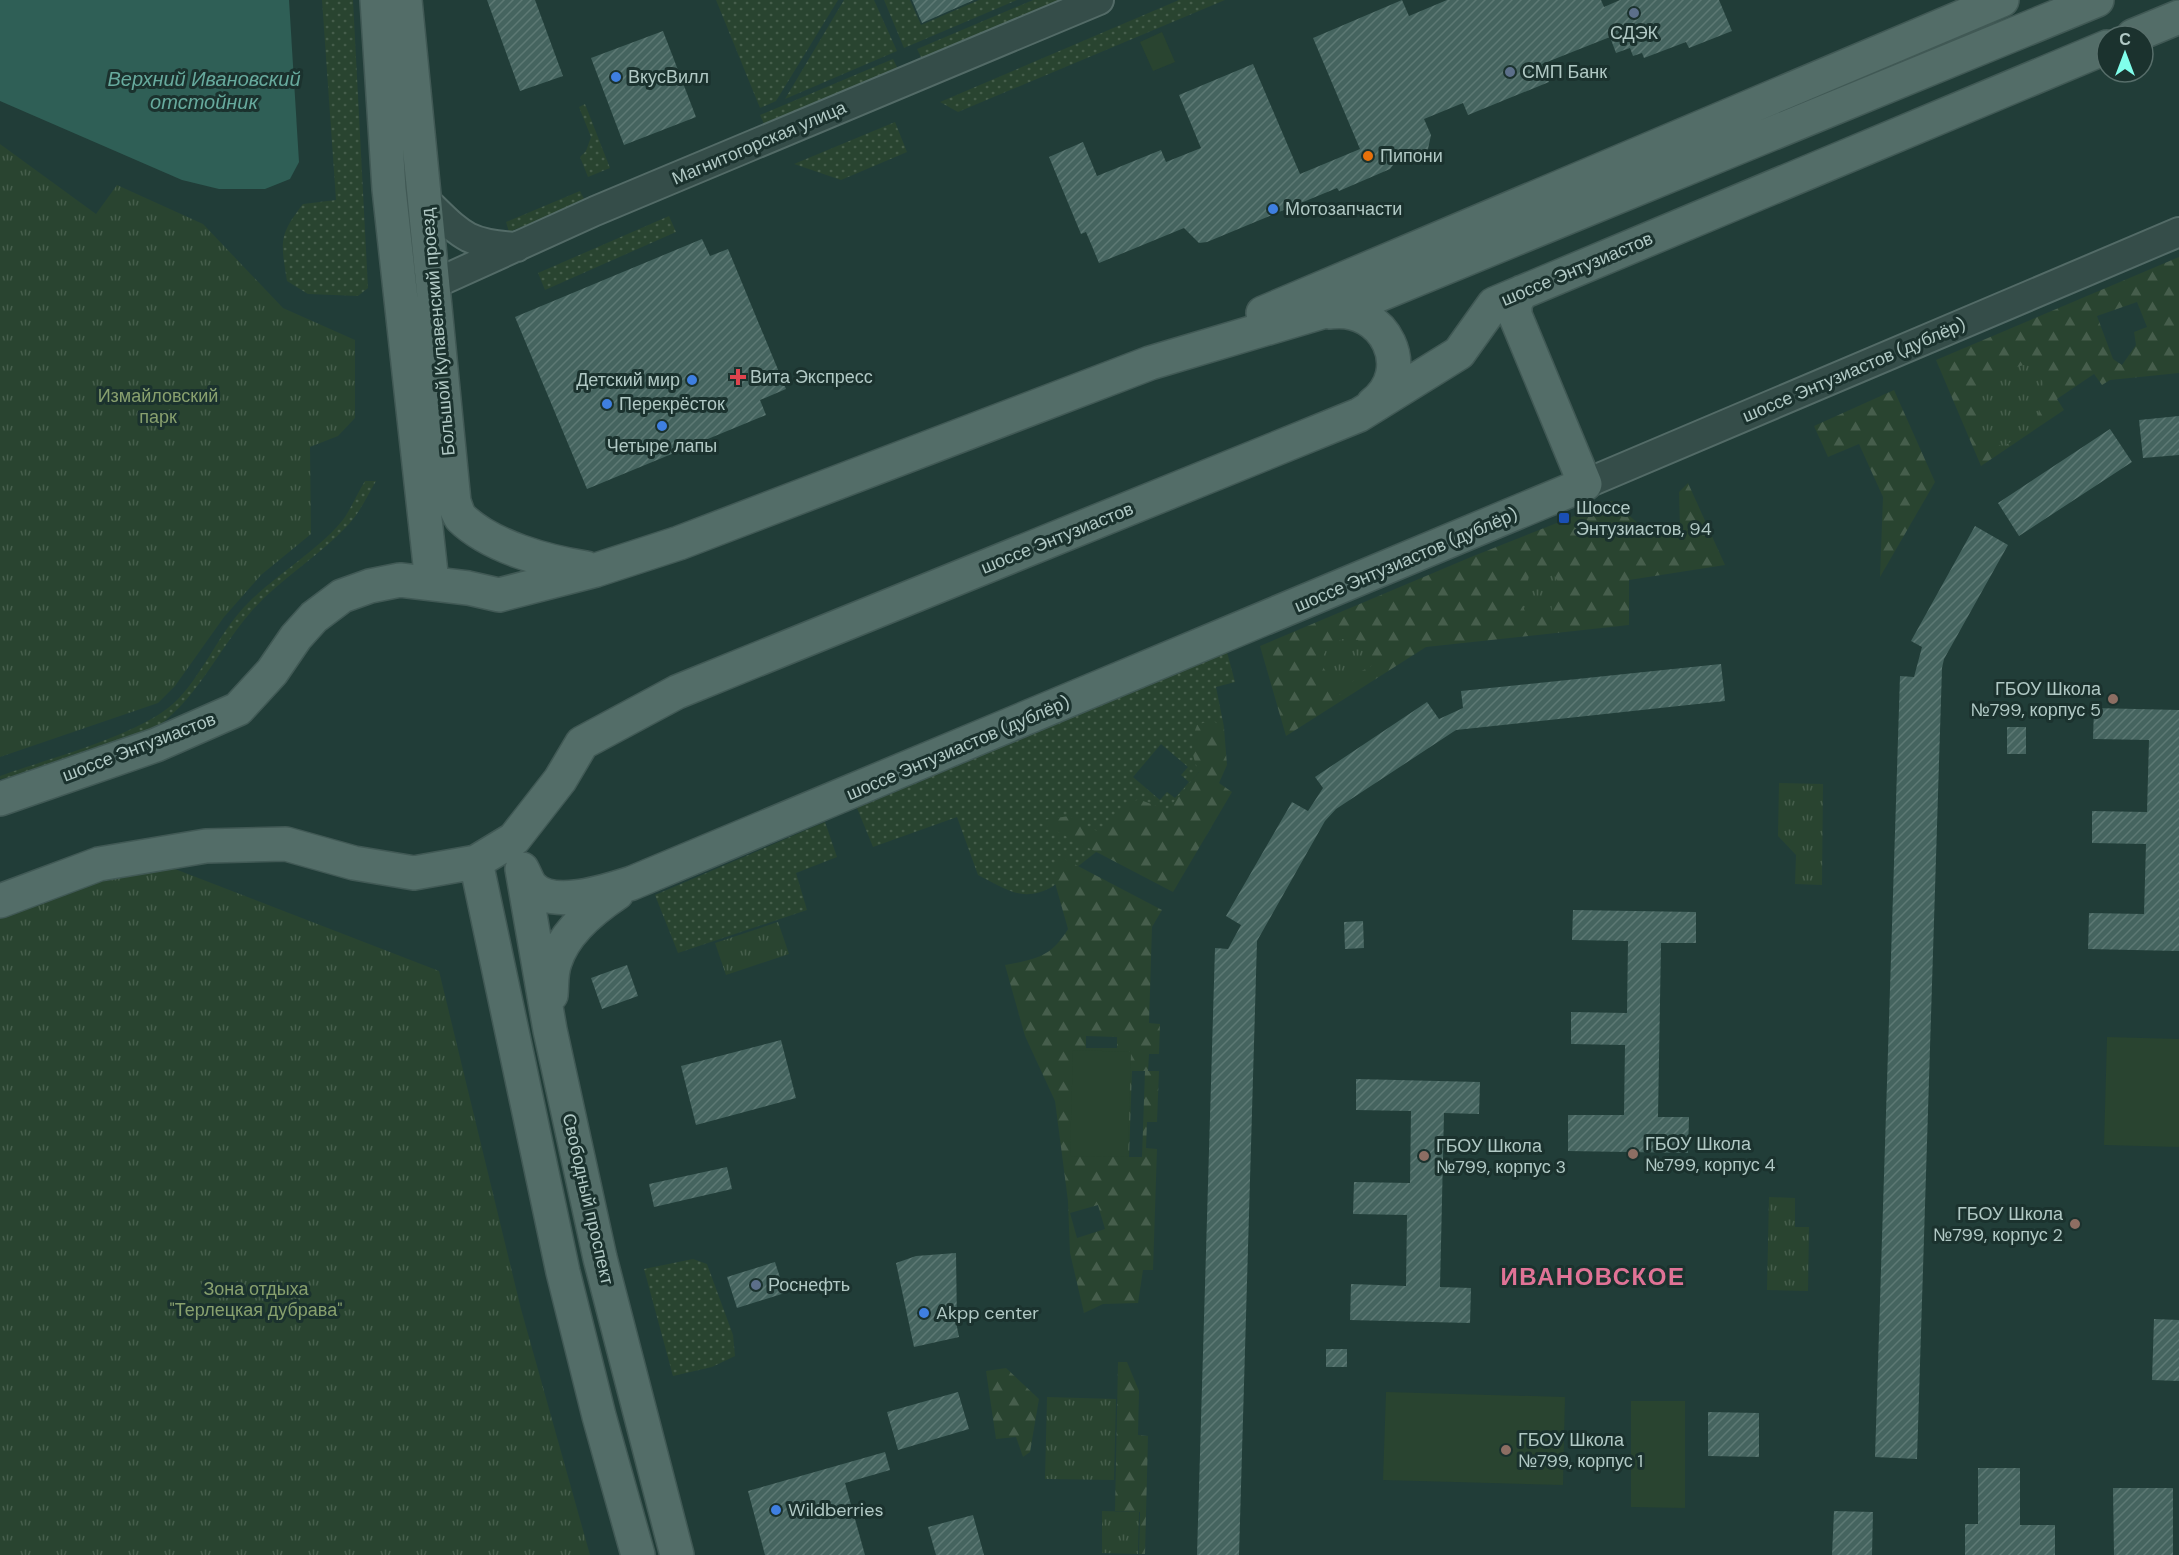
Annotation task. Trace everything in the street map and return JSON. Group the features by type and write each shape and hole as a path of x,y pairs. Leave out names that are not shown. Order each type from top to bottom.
{"main road":[{"name":"Большой Купавенский проезд","path":"377,0 389,189 432,583"},
{"name":"Большой Купавенский проезд","path":"405,0 454,501 460,517 495,540 541,559 596,570"},
{"path":"1150,363 1408,249 2002,0"},
{"name":"шоссе Энтузиастов","path":"0,799 156,745 238,709 272,672 296,637 314,617 342,596 370,585 400,580 432,583 499,595 596,570 679,543 1150,363 1376,296 2097,0"},
{"path":"2155,27 2179,17"},
{"name":"шоссе Энтузиастов","path":"0,901 99,864 206,846 286,844 354,863 414,873 518,854 582,743 677,692 1359,415 1459,352 1511,304 2095,52"},
{"path":"1511,304 1585,484"},
{"path":"1321,314 1334,311 1359,314 1380,329 1392,351 1392,377 1388,389 1359,415"},
{"name":"шоссе Энтузиастов (дублёр)","path":"518,854 530,885 539,892 553,896 584,897 632,883 1585,484"},
{"name":"Свободный проспект","path":"518,854 550,1030 600,1258 677,1555"},
{"name":"Свободный проспект","path":"476,862 571,1303 638,1555"},
{"name":"шоссе Энтузиастов (дублёр)","path":"550,1030 552,980 558,954 585,918 632,883"}],"street":[{"name":"Магнитогорская улица","path":"426,201 461,235 488,245 517,247 1099,0"},
{"name":"шоссе Энтузиастов (дублёр)","path":"1585,484 2179,232"},
{"path":"399,288 432,285 517,247"}],"green space":[{"path":"322,0 353,0 368,288 358,296 308,294 287,281 283,257 285,232 303,204 336,200"},
{"path":"716,0 838,0 776,101 760,108"},
{"path":"844,0 874,0 897,51 785,99"},
{"path":"884,0 910,0 921,25 979,0 1017,0 904,48"},
{"path":"1033,0 1063,0 922,59 917,49"},
{"path":"1179,0 1225,0 958,112 940,102"},
{"path":"1162,32 1175,62 1153,71 1140,42"},
{"path":"893,59 898,69 765,126 760,115"},
{"path":"585,104 610,168 588,177 580,157 586,151 591,137 579,107"},
{"path":"895,122 907,152 841,180 794,164"},
{"name":"Измайловский парк","path":"0,144 96,214 117,185 203,224 283,308 355,340 355,418 338,436 310,447 311,534 261,575 224,617 175,686 158,703 0,757"},
{"path":"580,191 585,201 509,232 506,222"},
{"path":"669,216 676,232 545,290 538,273"},
{"path":"2179,257 2179,373 2110,380 2102,385 2094,374 2057,399 2064,410 1981,466 1936,360","holes":["2137,302 2147,327 2134,332 2136,345 2122,365 2113,359 2097,316"]},
{"path":"2027,364 2044,383 2036,425 2003,447 1988,439 1979,427 1981,398 2000,372"},
{"path":"1894,390 1935,482 1880,577 1883,497 1859,444 1828,457 1814,426"},
{"path":"365,481 376,481 353,519 325,547 261,601 238,628 193,692 166,720 150,732 31,774 0,779 0,776 121,734 164,711 189,687 230,624 249,602 336,528 345,517"},
{"path":"1688,483 1725,565 1629,580 1629,625 1426,647 1286,736 1260,646 1471,557 1612,501 1653,536 1680,529 1679,492"},
{"path":"1551,571 1563,589 1551,598 1552,613 1527,615 1522,605 1530,572"},
{"path":"1342,639 1358,640 1373,665 1360,672 1362,676 1351,682 1353,687 1340,695 1320,662 1327,648"},
{"path":"1227,652 1235,682 1216,687 1224,727 1199,772 1167,811 1144,814 1052,887 1041,892 1023,894 1014,892 978,875 957,817 873,847 857,808","holes":["1161,744 1188,767 1181,775 1189,782 1175,798 1167,792 1160,800 1133,777"]},
{"path":"1212,720 1224,728 1227,765 1219,783 1232,792 1173,892 1037,821 1069,816 1097,831 1138,799 1167,810 1199,772 1194,760 1192,743 1197,725"},
{"path":"1779,783 1823,784 1822,885 1795,884 1796,855 1778,836"},
{"path":"825,822 837,857 796,873 807,910 678,953 655,895"},
{"path":"1055,854 1162,910 1152,927 1149,1023 1160,1024 1159,1054 1149,1054 1148,1071 1159,1071 1157,1122 1147,1122 1146,1148 1157,1149 1153,1270 1143,1270 1138,1303 1103,1304 1084,1313 1070,1253 1068,1201 1055,1101 1025,1036 1005,965 1026,961 1049,951 1068,929 1055,883","holes":["1086,1036 1117,1037 1117,1048 1086,1048","1132,1071 1145,1071 1142,1157 1129,1157","1098,1205 1105,1229 1077,1238 1070,1213"]},
{"name":"Зона отдыха \"Терлецкая дубрава\"","path":"175,869 439,971 521,1309 590,1555 0,1555 0,914 111,876"},
{"path":"778,922 789,954 726,975 715,943"},
{"path":"2107,1037 2179,1039 2179,1147 2104,1145"},
{"path":"1073,1050 1131,1052 1128,1157 1070,1156"},
{"path":"1769,1197 1795,1198 1795,1227 1809,1227 1808,1291 1767,1290"},
{"path":"693,1259 707,1264 733,1335 735,1356 712,1367 673,1376 644,1269"},
{"path":"1118,1362 1127,1362 1139,1391 1138,1435 1148,1436 1145,1554 1139,1554 1140,1512 1115,1511"},
{"path":"1006,1368 1039,1399 1030,1452 1023,1457 1016,1437 996,1439 986,1371"},
{"path":"1386,1392 1565,1397 1563,1485 1383,1480"},
{"path":"1047,1397 1116,1399 1114,1480 1045,1479"},
{"path":"1631,1401 1685,1401 1685,1508 1631,1507"},
{"path":"1102,1511 1139,1512 1138,1554 1102,1553"}],"water":[{"name":"Верхний Ивановский отстойник","path":"0,0 289,0 299,162 290,179 265,189 219,189 182,180 0,101"}],"building":[{"path":"487,0 535,0 563,76 520,91"},
{"path":"912,0 974,0 922,23"},
{"path":"1402,0 1409,16 1447,0 1601,0 1604,7 1620,0 1719,0 1732,31 1689,48 1686,42 1644,58 1642,53 1633,56 1630,48 1616,53 1610,37 1542,64 1549,82 1468,115 1463,103 1424,119 1431,135 1428,149 1421,158 1409,161 1397,160 1390,169 1339,191 1337,188 1207,242 1199,243 1184,228 1099,263 1086,232 1081,234 1049,157 1083,142 1097,176 1161,150 1166,162 1201,148 1179,95 1253,64 1300,174 1360,149 1313,38"},
{"path":"663,31 696,117 624,145 591,58"},
{"path":"702,239 710,256 728,249 786,389 760,400 766,415 587,489 515,317"},
{"path":"2179,416 2179,455 2143,458 2139,420"},
{"path":"2110,429 2132,462 2019,536 1998,503"},
{"path":"1975,526 2008,545 1944,659 1942,668 1917,1459 1875,1457 1900,676 1914,677 1922,647 1911,641"},
{"path":"1721,664 1725,701 1456,730 1336,809 1325,821 1257,941 1239,1555 1197,1555 1215,948 1228,949 1241,925 1226,916 1292,802 1308,811 1323,788 1315,777 1427,702 1439,719 1463,708 1461,691"},
{"path":"2094,708 2179,710 2179,951 2088,949 2089,913 2144,914 2146,844 2092,843 2092,811 2147,812 2149,740 2093,739"},
{"path":"2007,727 2026,727 2026,754 2007,754"},
{"path":"1573,910 1696,912 1696,943 1661,943 1658,1117 1689,1117 1688,1153 1568,1151 1568,1115 1624,1115 1625,1045 1571,1044 1571,1012 1627,1013 1628,941 1572,940"},
{"path":"1363,921 1364,948 1345,949 1344,922"},
{"path":"627,965 638,996 602,1009 591,978"},
{"path":"781,1040 796,1098 696,1125 681,1066"},
{"path":"1356,1079 1480,1082 1479,1114 1444,1113 1440,1287 1471,1288 1470,1323 1350,1320 1351,1284 1406,1286 1407,1215 1353,1214 1354,1182 1410,1183 1411,1111 1356,1110"},
{"path":"727,1167 732,1189 654,1207 649,1184"},
{"path":"956,1253 959,1337 914,1347 896,1263 916,1256"},
{"name":"Роснефть","path":"775,1262 785,1293 737,1308 727,1277"},
{"path":"2154,1319 2179,1320 2179,1381 2152,1380"},
{"path":"1326,1349 1347,1349 1347,1367 1326,1367"},
{"path":"958,1392 969,1429 898,1450 887,1412"},
{"path":"1708,1412 1759,1413 1759,1457 1708,1456"},
{"path":"885,1452 890,1470 845,1483 865,1555 765,1555 748,1491"},
{"path":"1978,1468 2020,1468 2020,1525 2055,1525 2055,1555 1965,1555 1965,1524 1978,1524"},
{"path":"2113,1488 2173,1488 2173,1555 2114,1555"},
{"path":"1834,1511 1873,1512 1872,1555 1832,1555"},
{"path":"973,1515 984,1555 936,1555 928,1527"}],"place":[{"name":"СДЭК","path":"1634,13"},
{"name":"СМП Банк","path":"1510,72"},
{"name":"ВкусВилл","path":"616,77"},
{"name":"Пипони","path":"1368,156"},
{"name":"Мотозапчасти","path":"1273,209"},
{"name":"Вита Экспресс","path":"738,377"},
{"name":"Детский мир","path":"692,380"},
{"name":"Перекрёсток","path":"607,404"},
{"name":"Четыре лапы","path":"662,426"},
{"name":"Шоссе Энтузиастов, 94","path":"1564,518"},
{"name":"ГБОУ Школа №799, корпус 5","path":"2113,699"},
{"name":"ГБОУ Школа №799, корпус 4","path":"1633,1154"},
{"name":"ГБОУ Школа №799, корпус 3","path":"1424,1156"},
{"name":"ГБОУ Школа №799, корпус 2","path":"2075,1224"},
{"name":"Роснефть","path":"756,1285"},
{"name":"Akpp center","path":"924,1313"},
{"name":"ГБОУ Школа №799, корпус 1","path":"1506,1450"},
{"name":"Wildberries","path":"776,1510"}],"district":[{"name":"ИВАНОВСКОЕ","path":"1593,1277"}]}
